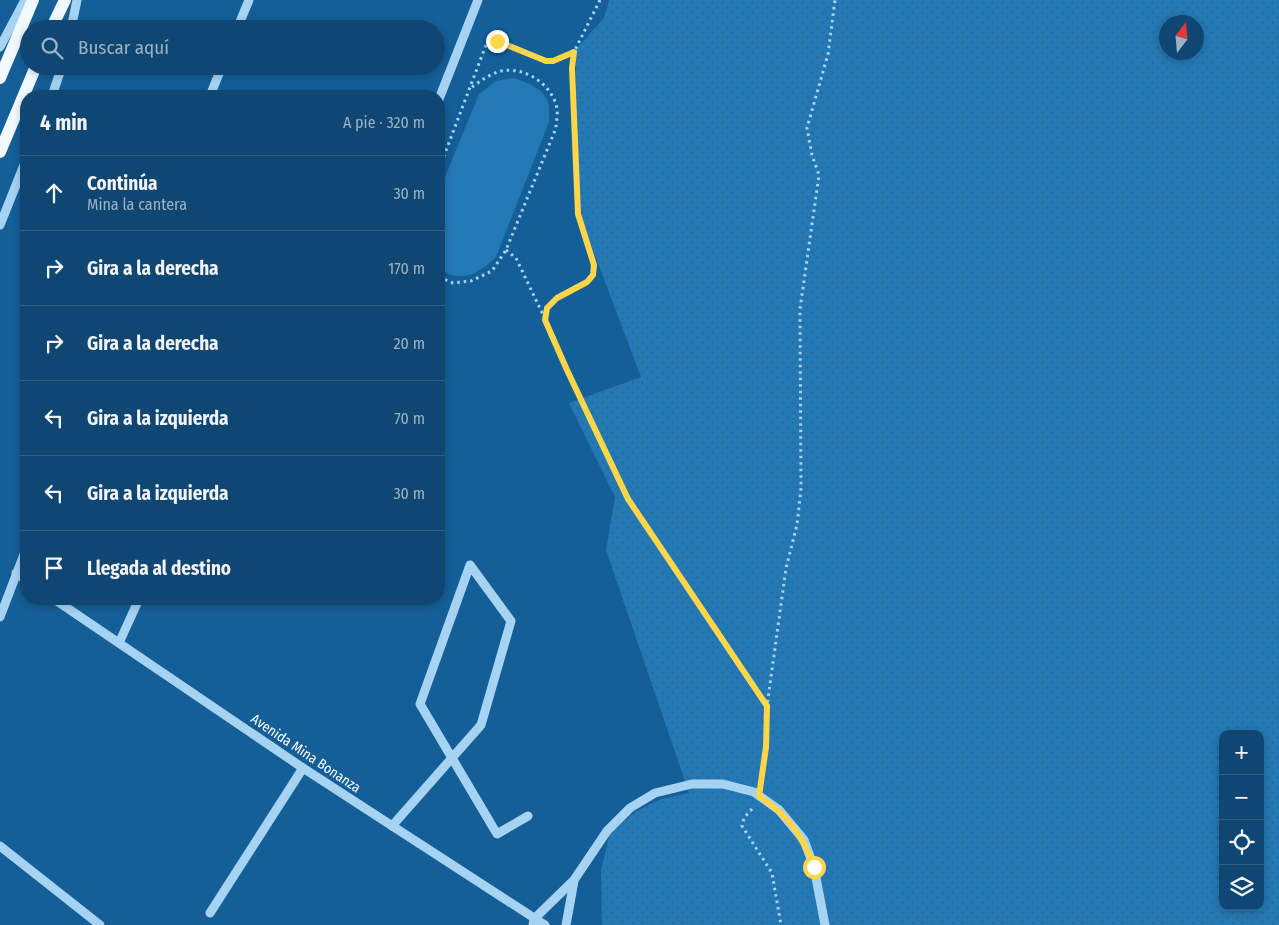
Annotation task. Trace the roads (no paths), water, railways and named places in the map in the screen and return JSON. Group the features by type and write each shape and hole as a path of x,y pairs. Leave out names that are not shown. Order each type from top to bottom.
{"main road":[{"path":"25,20 33,0"},
{"path":"56,20 65,0"},
{"path":"0,78 20,31"},
{"path":"26,90 32,75"},
{"path":"0,152 20,104"}],"street":[{"path":"0,47 25,0"},
{"path":"73,20 77,0"},
{"path":"241,20 249,0"},
{"path":"443,90 478,0"},
{"path":"54,90 59,75"},
{"path":"212,90 218,75"},
{"path":"0,225 20,175"},
{"path":"0,617 20,563"},
{"path":"392,826 450,758 481,725 511,621 470,565 420,704 450,758 497,834 528,816"},
{"path":"16,573 20,576"},
{"name":"Avenida Mina Bonanza","path":"63,605 533,922 544,925"},
{"path":"119,642 136,605"},
{"path":"210,913 303,768"},
{"path":"533,922 574,880 607,831 630,808 655,793 692,784 716,784 754,792 779,810 804,840 814,867 825,925"},
{"path":"0,846 100,925"},
{"path":"566,925 574,880"}]}
